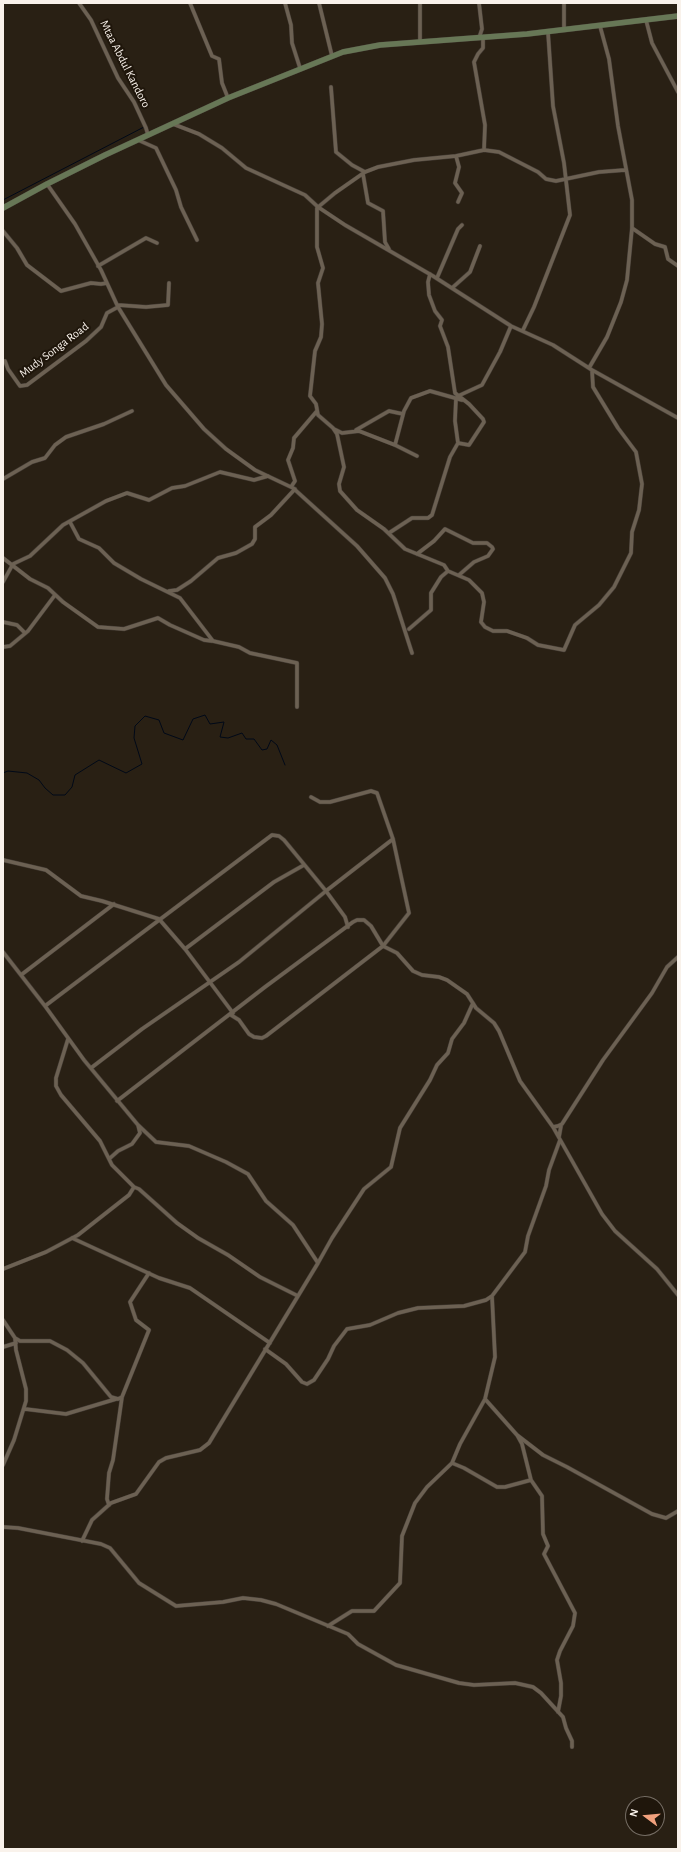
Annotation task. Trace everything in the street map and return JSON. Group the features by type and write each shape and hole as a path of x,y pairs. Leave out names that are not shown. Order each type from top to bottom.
{"main road":[{"path":"3,208 47,184 228,98 343,52 380,45 548,32 678,16"}],"street":[{"name":"Mtaa Abdul Kandoro","path":"79,3 91,20 118,78 134,102 148,135"},
{"path":"190,3 212,55 219,59 222,83 228,98"},
{"path":"285,3 291,25 292,43 300,68"},
{"path":"319,3 332,56"},
{"path":"420,3 420,41"},
{"path":"479,3 483,48 474,62 485,125 484,150"},
{"path":"564,3 564,30"},
{"path":"646,20 652,43 678,92"},
{"path":"333,428 338,438 344,467 339,484 340,491 357,510 389,533 405,549 444,565 448,571 472,582 482,593 484,602 481,622 485,627 493,630 507,631 527,638 538,644 564,650 575,625 599,605 614,587 631,553 632,532 639,510 642,484 636,452 618,428 593,387 591,369 607,337 621,302 627,280 632,228 632,200 613,81 600,26"},
{"path":"523,330 534,307 570,215 566,180 553,106 548,32"},
{"path":"330,87 336,152 364,173 368,203 381,209 384,213 385,242 389,250"},
{"path":"173,124 199,134 222,148 246,168 305,195 318,207 345,225 437,278 511,326 523,330 553,345 591,369 678,418"},
{"path":"138,140 156,148 197,240"},
{"path":"404,414 389,411 355,430 342,433 333,428 319,416 314,401 310,396 315,351 321,337 322,324 318,283 323,268 317,246 316,211 318,207 364,173 378,167 414,160 456,156 484,150 499,152 550,180 566,180 599,172 626,170"},
{"path":"456,156 459,167 455,183 462,193 458,202"},
{"path":"47,184 75,224 118,306 162,379 204,428 226,449 256,470 293,488 357,546 385,578 393,594 412,653"},
{"path":"437,278 458,229 462,225"},
{"path":"632,228 655,244 665,247 668,259 678,266"},
{"path":"3,231 17,248 27,265 61,291 91,283 107,283"},
{"path":"98,266 146,238 157,243"},
{"path":"452,288 470,272 480,246"},
{"path":"389,533 412,518 428,518 432,515 450,457 458,443 455,421 456,396 448,347 440,328 442,320 435,311 429,295 428,282 430,274"},
{"path":"118,306 146,307 168,305 169,283"},
{"name":"Mudy Songa Road","path":"5,361 8,369 20,386 27,385 86,341 101,327 107,313 118,306"},
{"path":"456,396 482,385 500,352 511,326"},
{"path":"395,445 404,414 411,398 426,392 456,396 469,404 483,419 484,422 469,446 458,443"},
{"path":"3,479 32,462 45,458 55,445 66,437 110,421 132,411"},
{"path":"168,591 177,590 221,556 236,553 252,544 255,527 271,515 293,488 295,481 288,460 294,448 294,438 317,411"},
{"path":"355,430 395,445 417,456"},
{"path":"3,582 12,564 30,556 59,528 100,504 125,494 149,500 172,488 186,486 220,472 254,480 268,476"},
{"path":"70,522 79,539 99,548 114,563 141,579 180,598 199,625 213,641"},
{"path":"417,554 434,541 445,529 473,543 487,543 492,547 488,556 474,562 459,575"},
{"path":"3,558 30,578 48,588 55,595 101,628 124,628 158,618 204,640 239,647 250,653 297,663 297,707"},
{"path":"409,629 431,610 431,593 441,577 448,571"},
{"path":"3,647 10,646 25,633 55,595"},
{"path":"3,622 17,625 25,633"},
{"path":"3,860 42,868 81,896 114,904 160,920 185,949 232,1014 239,1020 249,1034 254,1037 262,1038 315,1000 383,946 407,916 409,910 389,822 376,792 371,791 330,802 320,802 311,797"},
{"path":"45,1006 272,835 282,838 326,890 345,917 348,927"},
{"path":"91,1068 142,1029 239,962 326,890 393,839"},
{"path":"185,949 274,882 304,865"},
{"path":"21,975 114,904"},
{"path":"117,1101 266,987 357,920 367,922 383,946 397,953 413,971 428,976 442,978 467,994 499,1031 520,1081 553,1126 602,1214 618,1234 657,1269 678,1295"},
{"path":"3,952 91,1068 138,1125 156,1142 189,1146 226,1162 248,1174 266,1201 293,1225 318,1263"},
{"path":"265,1349 286,1364 302,1382 307,1384 314,1380 328,1359 331,1350 347,1329 370,1325 398,1313 418,1308 464,1306 486,1300 492,1296 525,1252 528,1236 546,1186 561,1126 615,1044 656,988 668,967 678,957"},
{"path":"82,1541 92,1520 109,1505 136,1494 159,1462 166,1458 200,1450 209,1443 332,1238 364,1189 391,1168 400,1128 430,1080 437,1065 448,1054 452,1040 474,1003"},
{"path":"68,1038 56,1078 56,1086 61,1095 100,1141 112,1165 134,1187 140,1189 177,1223 198,1238 228,1255 260,1277 298,1296"},
{"path":"109,1159 118,1151 132,1144 140,1132 138,1125"},
{"path":"553,1126 561,1126"},
{"path":"3,1269 46,1252 72,1238 100,1220 129,1194 134,1187"},
{"path":"72,1238 149,1273 190,1288 270,1343"},
{"path":"109,1505 107,1499 109,1474 113,1460 122,1397 149,1330 147,1326 136,1320 130,1302 149,1273"},
{"path":"328,1626 352,1611 374,1611 398,1588 401,1581 400,1566 402,1536 415,1503 427,1486 452,1463 460,1444 485,1399 495,1357 492,1296"},
{"path":"486,1300 492,1304"},
{"path":"3,1320 15,1338 20,1341"},
{"path":"3,1465 24,1409 26,1389 15,1338"},
{"path":"3,1347 20,1341 45,1340 67,1350 83,1364 106,1392 116,1399"},
{"path":"24,1409 66,1414 120,1399 122,1397"},
{"path":"485,1399 517,1435 543,1456 568,1467 651,1514 666,1518 678,1511"},
{"path":"517,1435 522,1444 530,1480 542,1496 544,1521 543,1534 548,1546 544,1554 575,1613 573,1626 560,1650 557,1660 561,1683 561,1696 558,1712"},
{"path":"452,1463 464,1468 496,1487 530,1480"},
{"path":"3,1527 18,1528 101,1544 110,1548 139,1582 176,1606 251,1598 276,1604 348,1634 358,1644 396,1665 459,1683 474,1685 515,1683 533,1687 541,1693 564,1719 572,1741 572,1747"}],"waterway":[{"path":"3,200 144,127"},
{"path":"3,773 8,771 27,773 39,780 53,795 65,795 72,787 75,775 99,760 126,773 142,764 134,738 135,726 145,716 159,720 164,733 183,740 193,719 205,715 210,724 224,722 220,737 228,738 242,733 246,739 254,739 262,750 267,749 271,740 277,745 285,765"}]}
